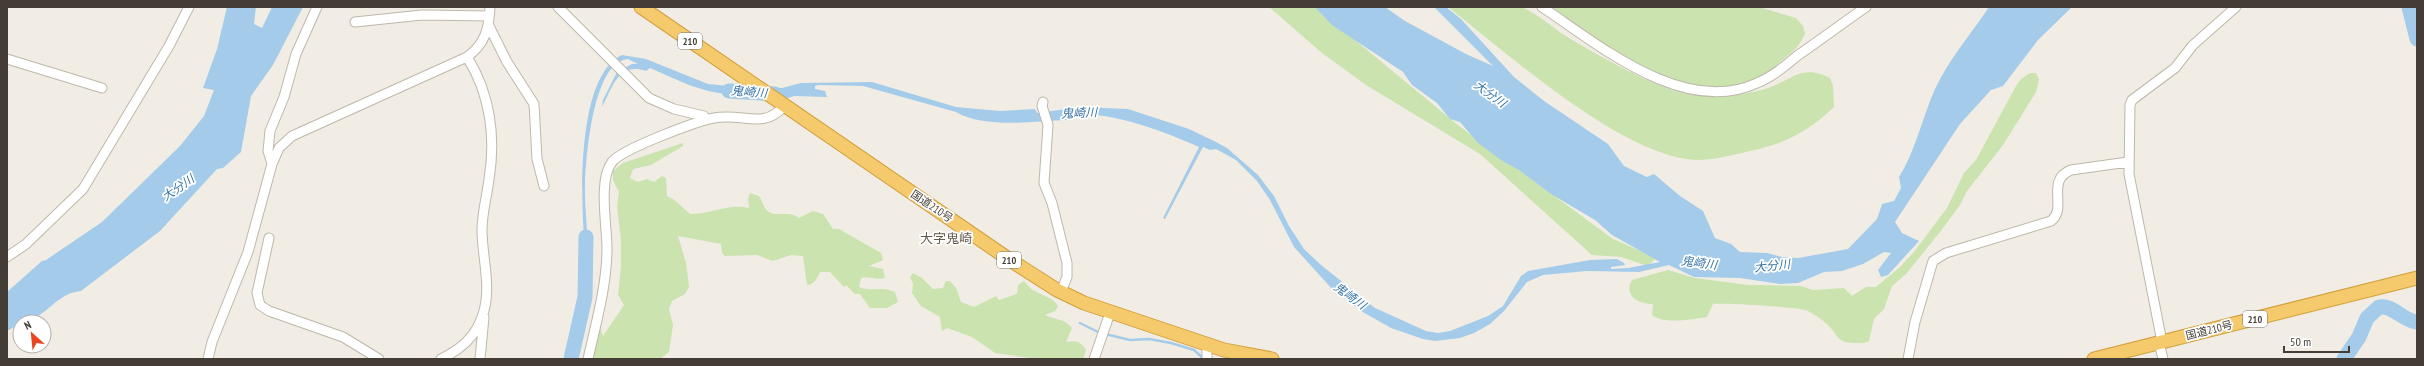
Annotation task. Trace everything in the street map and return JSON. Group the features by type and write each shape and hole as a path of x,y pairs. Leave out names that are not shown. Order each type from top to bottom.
{"highway":[{"name":"国道210号","path":"641,7 1006,257 1061,292 1110,313 1224,350 1272,359"},
{"name":"国道210号","path":"2094,359 2417,278"}],"street":[{"path":"7,257 26,244 83,190 169,46 189,7"},
{"path":"272,164 268,151 270,131 284,97 296,54 317,7"},
{"path":"558,7 646,95 669,108 704,116 706,120"},
{"path":"1542,7 1630,65 1680,86 1712,92 1731,91 1757,83 1866,7"},
{"path":"2163,359 2128,162 2130,106 2132,100 2175,68 2193,45 2236,7"},
{"path":"208,359 212,342 248,252 272,164 279,148 292,136 467,57 480,46 488,26 490,12 422,15 355,22"},
{"path":"488,26 507,62 534,104 537,159 544,186"},
{"path":"467,57 486,98 492,143 482,231 486,294 483,348 480,359"},
{"path":"7,59 102,88"},
{"path":"588,359 606,265 605,181 609,167 623,153 706,120 728,116 768,119 776,115 780,102"},
{"path":"1043,104 1048,122 1044,183 1052,203 1067,263 1067,277 1061,292"},
{"path":"1908,359 1914,326 1933,261 1944,254 2051,221 2055,218 2058,208 2059,179 2062,174 2074,170 2128,162"},
{"path":"269,238 257,293 260,305 269,311 343,337 379,359"},
{"path":"441,359 464,346 474,333 484,313"},
{"path":"1094,359 1110,313"},
{"path":"1207,344 1207,359"},
{"path":"1224,350 1250,359"}],"green space":[{"path":"1269,7 1315,7 1459,126 1613,239 1656,258 1648,266 1621,257 1592,255 1480,154 1366,85 1322,53"},
{"path":"1448,7 1525,8 1564,35 1624,69 1658,85 1697,96 1738,95 1768,88 1798,74 1812,72 1820,74 1830,78 1833,86 1834,107 1805,130 1786,140 1763,148 1703,160 1666,154 1634,141 1600,122 1532,74"},
{"path":"1548,7 1759,7 1796,18 1803,26 1805,34 1792,52 1777,65 1751,82 1722,88 1691,84 1660,74 1599,41"},
{"path":"2030,73 2036,73 2039,79 2036,92 2003,145 1967,191 1960,205 1940,232 1906,274 1892,286 1884,309 1874,319 1869,341 1860,343 1841,340 1826,323 1816,316 1808,311 1792,308 1713,304 1707,317 1686,320 1664,320 1652,315 1653,304 1638,301 1631,295 1630,286 1632,280 1668,270 1695,278 1748,285 1801,286 1813,290 1844,288 1852,296 1866,287 1876,287 1899,268 1914,252 1947,208 1964,173 1976,160 2016,86 2021,79"},
{"path":"683,143 683,146 651,165 633,169 630,178 638,182 647,179 654,182 662,176 666,178 667,196 673,199 690,214 698,214 734,207 749,208 748,199 750,193 759,196 768,212 777,214 791,214 799,218 813,211 823,214 833,229 839,229 881,253 883,260 869,266 883,269 885,278 861,278 859,287 890,290 895,292 898,302 887,308 870,308 860,294 855,294 846,285 844,287 830,272 820,272 814,282 807,285 803,256 791,255 773,261 757,255 725,256 722,253 721,244 678,236 686,263 689,287 685,294 672,301 669,309 673,325 669,352 660,359 590,359 599,324 603,336 624,305 618,295 621,266 621,241 617,206 619,192 613,180 613,171 623,163"},
{"path":"913,273 922,278 933,289 943,288 946,281 950,281 956,288 961,302 974,307 996,296 999,300 1017,294 1018,285 1024,281 1031,289 1053,300 1058,306 1055,311 1045,315 1066,322 1072,328 1066,342 1075,341 1082,345 1086,350 1083,359 1037,359 995,353 972,337 947,328 942,331 940,317 921,306 912,293 913,284 910,277"}],"water":[{"name":"大分川","path":"227,7 256,7 254,24 262,28 272,7 303,7 273,65 251,96 241,152 223,168 217,169 160,231 81,291 63,297 41,314 12,314 12,328 7,331 7,292 42,261 46,260 102,222 180,146 204,116 214,90 203,88 217,49"},
{"name":"大分川","path":"1315,7 1385,7 1405,21 1466,54 1493,66 1434,7 1446,7 1461,19 1514,77 1544,101 1608,144 1624,166 1647,177 1654,174 1680,196 1703,211 1715,238 1731,244 1740,252 1767,253 1782,257 1798,258 1848,249 1877,219 1882,204 1894,201 1901,188 1899,177 1910,156 1935,89 1953,57 1989,7 2072,7 2038,40 2003,86 1991,90 1960,124 1895,222 1902,233 1919,241 1888,275 1881,277 1878,270 1891,253 1884,252 1863,264 1842,271 1824,272 1798,283 1780,284 1740,278 1694,277 1669,265 1639,272 1587,271 1543,275 1527,282 1504,311 1490,324 1474,333 1460,338 1435,341 1423,339 1391,328 1361,311 1333,290 1294,247 1270,200 1257,181 1236,160 1216,149 1210,150 1203,147 1165,219 1163,218 1199,147 1136,123 1085,114 1069,115 1067,120 1010,123 981,121 956,112 863,86 818,85 815,86 815,89 825,91 827,97 794,96 785,99 768,87 782,88 801,83 872,82 956,107 1000,111 1035,109 1037,113 1081,107 1128,109 1189,129 1227,148 1258,175 1274,196 1289,226 1304,249 1321,265 1375,308 1426,331 1438,333 1450,331 1488,316 1503,306 1521,276 1528,271 1590,260 1617,259 1625,265 1611,267 1611,269 1628,268 1660,262 1612,235 1595,220 1551,194 1519,170 1501,160 1477,142 1460,122 1450,119 1437,103 1412,85 1403,72 1332,25"},
{"path":"622,55 646,59 708,84 740,87 755,98 707,91 650,68 646,71 637,69 629,70 623,73 613,84 602,107 603,100 617,72 632,64 638,64 628,59 616,64 607,76 599,92 587,153 585,202 587,260 584,253 582,239 584,236 582,193 585,138 589,111 597,86 607,67"}],"waterway":[{"path":"2409,7 2417,39"},
{"name":"鬼崎川","path":"729,91 775,94"},
{"name":"鬼崎川","path":"571,359 585,297 586,237"},
{"path":"2344,359 2359,337 2367,318 2379,307 2388,308 2407,319 2417,322"},
{"path":"1080,323 1100,333"},
{"path":"1105,334 1130,340 1149,339 1171,343 1194,350 1204,359"}],"district":[{"name":"大字鬼崎","path":"946,238"}]}
